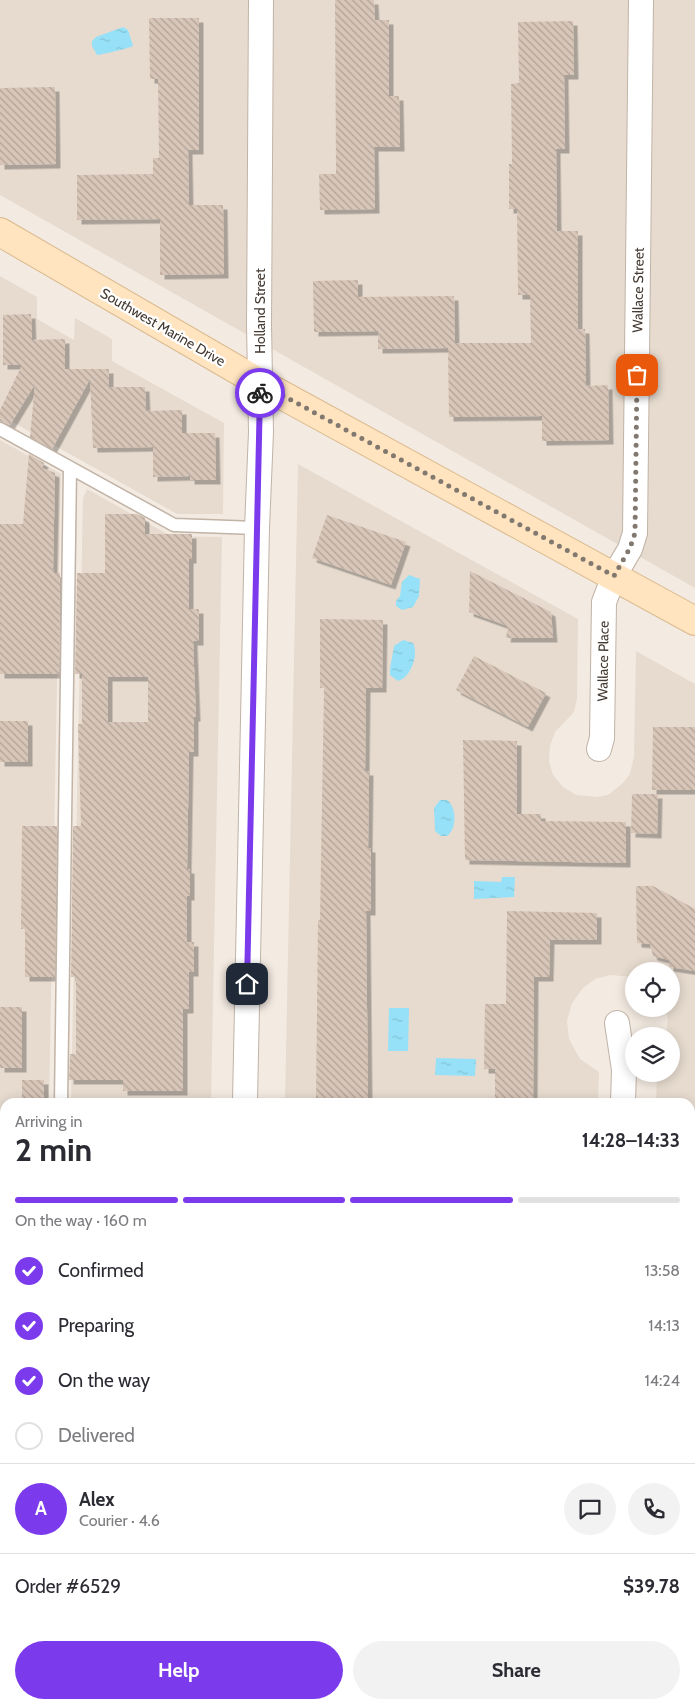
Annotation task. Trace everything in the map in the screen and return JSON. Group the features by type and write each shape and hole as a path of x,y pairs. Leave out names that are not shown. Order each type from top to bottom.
{"main road":[{"name":"Southwest Marine Drive","path":"0,232 260,383 695,621"}],"street":[{"name":"Holland Street","path":"245,1098 257,528 261,432 261,0"},
{"name":"Wallace Street","path":"614,576 630,548 635,533 641,0"},
{"name":"Wallace Place","path":"599,749 602,738 604,602 614,576"},
{"path":"617,1023 624,1070 623,1098"}],"lane":[{"path":"0,429 174,525 257,528"},
{"path":"61,1098 70,468"}],"shaded area":[{"path":"0,0 695,0 695,588 0,195"},
{"path":"0,276 37,297 37,319 74,340 75,318 112,339 112,361 224,423 223,514 177,514 0,415"},
{"path":"0,440 61,474 49,1098 0,1098"},
{"path":"298,464 578,619 577,699 574,712 555,732 550,746 549,761 553,775 563,787 576,795 597,797 608,795 623,783 630,774 634,756 636,651 695,684 695,1098 656,1098 657,1082 680,1082 680,1027 667,1027 667,1017 680,1017 680,962 625,962 625,976 610,975 595,979 583,988 572,1003 567,1021 569,1039 580,1059 599,1072 598,1098 285,1098"},
{"path":"87,489 171,536 222,537 211,1098 71,1098 83,498"}],"water":[{"path":"123,27 128,30 133,46 97,55 92,46 92,41 96,37"},
{"path":"409,575 420,579 419,596 413,607 402,610 396,606 396,601 400,596 402,582"},
{"path":"403,640 413,643 415,653 410,671 403,679 398,681 390,675 390,670 394,646"},
{"path":"440,800 447,800 454,813 453,828 447,836 441,836 435,831 434,808"},
{"path":"502,877 515,877 514,897 474,899 474,881 501,882"},
{"path":"389,1008 409,1008 408,1051 388,1051"},
{"path":"436,1058 476,1059 475,1076 435,1075"}],"building":[{"path":"335,0 374,0 375,20 389,20 389,96 399,96 400,147 374,147 375,209 320,210 319,174 336,174"},
{"path":"149,18 199,18 199,150 188,150 189,205 223,205 224,274 160,275 160,219 77,220 77,175 153,174 153,158 159,158 158,79 150,79"},
{"path":"573,21 574,75 564,75 565,149 556,149 557,231 578,231 578,329 585,329 586,386 608,385 609,440 542,441 542,416 449,417 448,348 378,349 378,331 314,332 313,281 358,280 358,297 454,296 455,343 531,343 530,295 518,295 517,209 509,209 509,164 512,164 511,84 519,83 518,22"},
{"path":"55,87 56,164 0,165 0,88"},
{"path":"31,314 32,340 65,339 65,369 109,369 109,387 145,387 146,411 182,410 182,433 215,433 216,480 190,480 190,476 153,477 153,447 93,448 90,379 52,449 30,437 35,384 10,425 0,421 0,410 22,365 3,365 3,315"},
{"path":"29,454 44,463 42,468 55,473 53,569 54,573 60,573 59,674 0,674 0,524 23,524"},
{"path":"105,514 137,514 145,518 145,534 192,534 192,559 189,559 189,609 199,609 199,641 193,641 196,717 194,717 194,752 189,752 187,869 190,869 190,896 187,896 187,942 194,942 194,972 189,972 189,1009 183,1009 183,1091 123,1091 123,1080 69,1080 70,1054 76,1054 76,977 71,977 73,826 81,826 78,724 82,724 82,674 75,674 77,573 105,573","holes":["108,677 148,677 148,722 108,722"]},
{"path":"327,515 406,542 391,585 312,558"},
{"path":"470,571 551,612 553,638 506,638 508,626 469,612"},
{"path":"320,619 383,620 382,688 366,688 365,771 369,771 368,848 371,848 371,911 366,911 368,1098 316,1098 324,688 320,688"},
{"path":"474,656 546,693 528,727 456,690"},
{"path":"0,721 28,721 28,762 0,762"},
{"path":"653,727 695,727 695,790 652,790"},
{"path":"463,740 517,741 517,814 541,814 541,821 626,822 626,863 465,860"},
{"path":"632,794 658,794 657,834 631,833"},
{"path":"22,826 57,826 55,977 25,977 25,929 21,929"},
{"path":"636,886 653,886 695,909 695,971 680,969 680,962 669,962 669,960 653,956 650,944 637,943"},
{"path":"507,911 597,913 597,940 550,940 549,977 534,977 533,1098 495,1098 495,1069 484,1069 485,1004 506,1004"},
{"path":"0,1007 22,1007 22,1068 0,1068"},
{"path":"22,1080 44,1080 44,1098 22,1098"}],"way so far":[{"path":"260,393 260,383 614,576 630,548 635,533 637,375"}],"route":[{"path":"247,984 256,547 261,432 260,393"}]}
